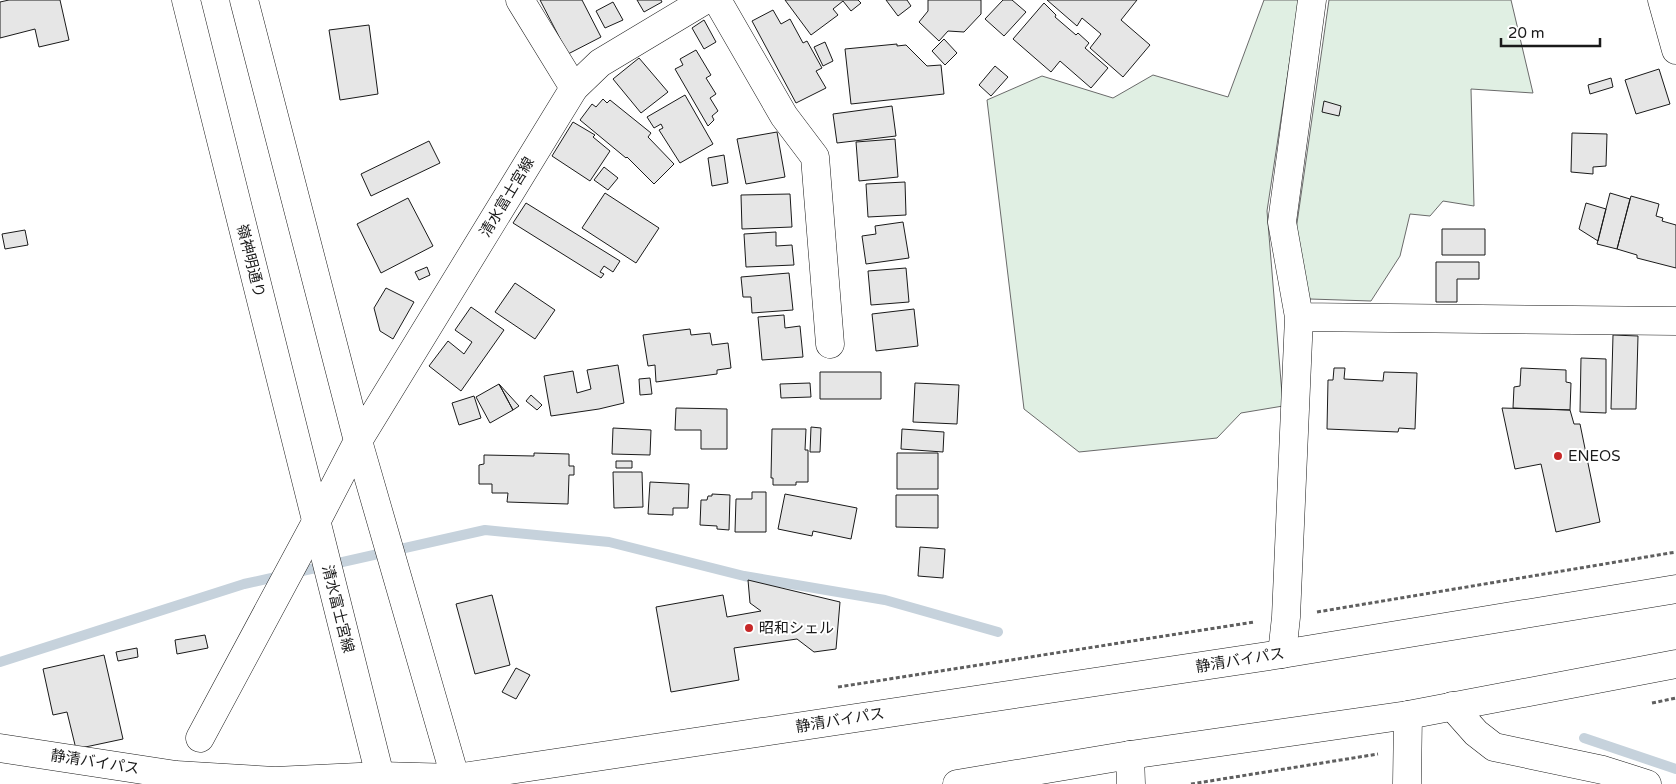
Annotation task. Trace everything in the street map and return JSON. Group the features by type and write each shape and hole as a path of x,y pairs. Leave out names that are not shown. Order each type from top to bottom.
{"main road":[{"name":"嶺神明通り","path":"186,0 316,522"},
{"path":"244,0 358,441 456,781"},
{"path":"520,0 574,88"},
{"name":"清水富士宮線","path":"381,780 316,522 358,441 574,88 600,63 705,0"},
{"path":"717,0 784,116 814,157 830,344"},
{"path":"1282,654 1286,617 1299,318 1282,222 1312,0"},
{"path":"1668,13 1676,50"},
{"path":"1299,318 1676,321"},
{"path":"200,738 316,522"},
{"name":"静清バイパス","path":"0,748 176,775 275,781 456,781 1282,654 1676,589"},
{"path":"957,784 1130,755 1408,715 1676,664"},
{"path":"1452,706 1476,733 1494,747 1603,770 1647,784"},
{"path":"1407,784 1408,715"},
{"path":"1130,755 1131,784"}],"path":[{"path":"829,688 1286,617 1676,552"}],"green space":[{"path":"1264,0 1299,0 1267,211 1283,406 1241,413 1217,438 1079,452 1024,409 987,100 1042,76 1113,98 1153,75 1228,97"},
{"path":"1329,0 1511,0 1533,93 1471,89 1474,206 1443,201 1430,216 1410,214 1400,256 1371,301 1310,299 1303,291 1296,230"}],"building":[{"path":"9,0 60,0 69,40 39,47 35,29 0,38 0,2"},
{"path":"540,0 582,0 601,37 568,54"},
{"path":"637,0 661,0 662,2 644,12"},
{"path":"785,0 858,0 861,3 851,11 843,1 833,9 838,15 811,35"},
{"path":"886,0 907,0 911,6 898,16"},
{"path":"928,0 981,0 981,14 964,32 948,31 939,41 919,22 928,11"},
{"path":"1003,0 1012,0 1026,12 1004,36 985,19"},
{"path":"1047,0 1137,0 1121,20 1150,45 1123,77 1090,48 1101,34 1082,18 1077,26"},
{"path":"613,2 623,20 605,28 596,11"},
{"path":"1044,3 1056,15 1055,17 1076,35 1078,33 1089,43 1085,48 1108,68 1091,88 1060,61 1051,72 1013,39"},
{"path":"773,10 781,24 790,19 803,43 807,41 822,68 816,71 826,88 796,103 752,21"},
{"path":"704,20 716,42 704,49 692,28"},
{"path":"369,25 378,94 340,100 329,30"},
{"path":"944,39 957,53 945,65 932,51"},
{"path":"825,42 833,61 823,66 814,47"},
{"path":"897,44 897,46 906,45 927,66 941,65 944,94 851,104 845,49"},
{"path":"696,50 711,75 706,78 716,94 710,98 718,111 712,116 714,120 708,126 675,69 683,65 680,59"},
{"path":"639,58 668,92 641,113 613,79"},
{"path":"995,66 1008,77 991,96 979,85"},
{"path":"1659,69 1670,104 1636,114 1625,80"},
{"path":"1611,78 1613,87 1590,94 1588,85"},
{"path":"685,95 713,144 680,163 659,130 663,128 661,124 654,128 647,117"},
{"path":"603,99 607,103 610,100 651,133 648,137 674,164 654,184 627,157 580,120 592,104 596,107"},
{"path":"1324,101 1341,106 1339,116 1322,112"},
{"path":"892,106 896,136 837,143 833,114"},
{"path":"573,122 595,135 593,137 610,151 590,181 552,156"},
{"path":"777,132 785,177 746,184 737,139"},
{"path":"1572,133 1607,134 1606,166 1593,167 1593,174 1571,172"},
{"path":"895,139 898,177 859,181 856,142"},
{"path":"429,141 440,163 371,196 361,174"},
{"path":"724,155 728,183 712,186 708,158"},
{"path":"604,167 618,178 608,190 594,180"},
{"path":"905,182 906,215 868,217 866,184"},
{"path":"605,193 659,228 636,263 582,228"},
{"path":"1610,193 1630,199 1617,249 1597,244"},
{"path":"790,194 792,227 742,229 741,195"},
{"path":"1631,196 1659,204 1656,216 1663,218 1662,221 1676,225 1676,268 1637,258 1637,255 1617,249"},
{"path":"408,198 433,246 381,273 357,224"},
{"path":"526,203 620,261 613,272 604,266 600,272 604,274 601,278 513,223"},
{"path":"1586,203 1606,209 1598,241 1579,229"},
{"path":"903,222 909,258 866,264 862,236 876,234 875,226"},
{"path":"1442,229 1485,229 1485,255 1442,255"},
{"path":"25,230 28,245 5,249 2,234"},
{"path":"776,232 776,246 792,245 794,265 746,267 744,234"},
{"path":"1436,262 1479,262 1479,279 1457,279 1457,302 1436,302"},
{"path":"427,267 430,275 419,280 415,272"},
{"path":"906,268 909,302 871,305 868,271"},
{"path":"789,273 793,310 752,313 751,297 743,297 741,277"},
{"path":"515,283 555,310 535,339 495,312"},
{"path":"386,288 414,302 393,339 380,331 374,308"},
{"path":"471,307 504,330 461,391 429,366 448,341 464,354 472,342 455,330"},
{"path":"914,309 918,346 876,351 872,314"},
{"path":"784,315 785,328 800,326 803,357 762,360 758,317"},
{"path":"690,329 691,335 710,333 712,345 728,343 731,368 717,370 717,374 656,382 655,365 648,366 643,335"},
{"path":"1613,335 1638,336 1636,409 1611,409"},
{"path":"1581,358 1606,359 1606,413 1580,412"},
{"path":"618,365 624,403 599,409 551,416 544,376 573,371 577,393 591,389 587,370"},
{"path":"1334,368 1345,368 1344,379 1383,381 1384,372 1417,373 1415,429 1399,428 1398,432 1327,429 1328,380 1333,380"},
{"path":"1521,368 1566,370 1566,382 1571,383 1570,410 1513,408 1514,387 1520,386"},
{"path":"820,372 881,372 881,399 820,399"},
{"path":"650,378 652,394 640,395 639,379"},
{"path":"810,383 811,397 781,398 780,384"},
{"path":"915,383 959,385 957,424 913,422"},
{"path":"499,384 519,406 513,410"},
{"path":"499,384 513,410 490,423 476,397"},
{"path":"531,395 542,405 537,410 526,401"},
{"path":"474,396 481,418 459,425 452,403"},
{"path":"676,408 727,409 727,449 701,449 701,430 675,430"},
{"path":"1502,408 1570,410 1574,424 1580,424 1600,522 1556,532 1541,464 1515,469"},
{"path":"811,427 821,428 820,452 810,452"},
{"path":"613,428 651,430 650,455 612,454"},
{"path":"772,429 806,429 805,450 808,450 808,482 796,482 796,485 773,485 773,478 771,478"},
{"path":"902,429 944,432 943,452 901,449"},
{"path":"534,453 569,454 569,466 574,466 574,475 569,475 568,504 507,502 508,493 492,493 492,484 479,484 479,465 484,464 484,455 534,456"},
{"path":"897,453 938,453 938,489 897,489"},
{"path":"616,461 632,461 632,468 616,468"},
{"path":"613,472 642,472 643,507 614,508"},
{"path":"650,482 689,484 688,508 673,508 673,515 648,514"},
{"path":"752,492 766,492 766,532 735,532 736,499 752,499"},
{"path":"712,494 730,495 729,530 717,529 717,526 700,525 701,500 707,500 708,496 712,496"},
{"path":"785,494 857,508 851,539 813,531 812,536 778,529"},
{"path":"896,495 938,495 938,528 896,527"},
{"path":"920,547 945,549 943,578 918,576"},
{"name":"昭和シェル","path":"748,580 840,602 836,649 814,652 797,639 734,648 739,680 671,692 656,607 723,595 727,617 761,611 750,603"},
{"path":"492,595 510,665 475,674 456,604"},
{"path":"205,635 208,648 177,654 175,640"},
{"path":"137,648 138,657 118,661 116,652"},
{"path":"104,655 123,739 76,749 67,712 53,715 43,669"},
{"path":"516,668 530,675 516,699 502,692"}],"waterway":[{"path":"0,662 244,584 485,530 609,542 744,576 885,600 998,632"},
{"path":"1584,738 1676,769"}],"place":[{"name":"ENEOS","path":"1558,456"},
{"name":"昭和シェル","path":"749,628"}]}
